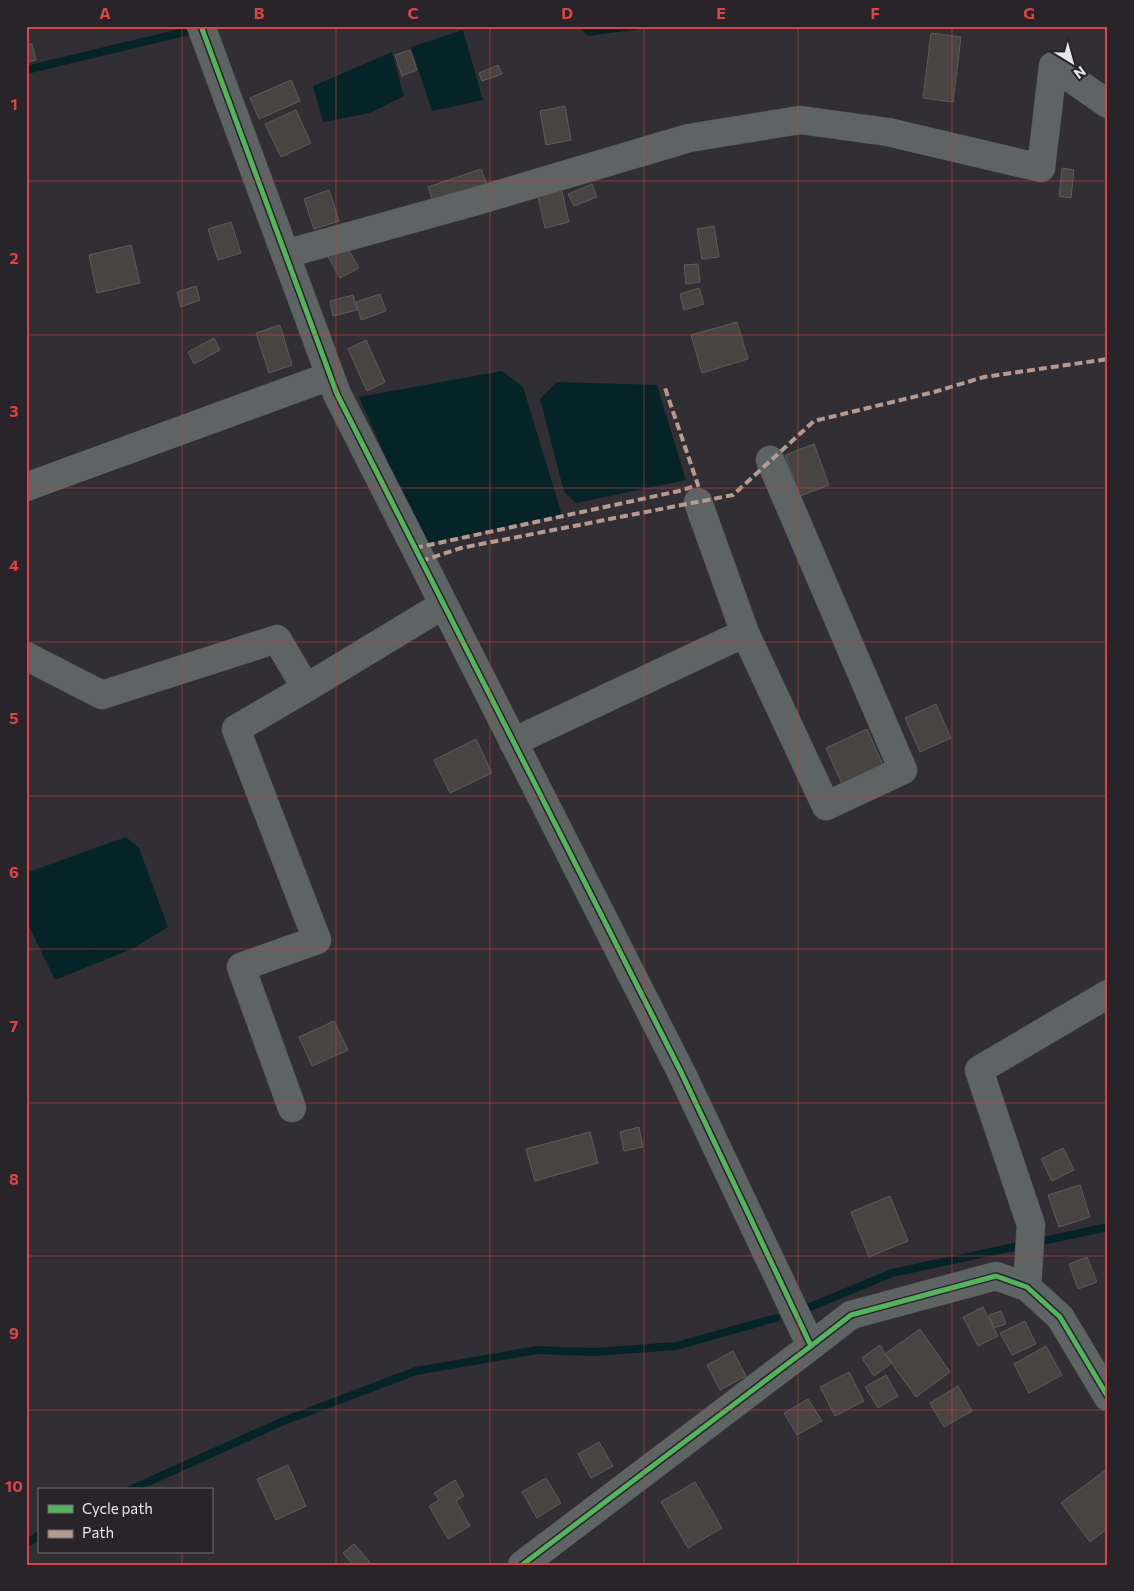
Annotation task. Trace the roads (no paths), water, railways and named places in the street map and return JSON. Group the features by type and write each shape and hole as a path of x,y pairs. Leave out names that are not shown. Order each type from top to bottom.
{"street":[{"path":"204,33 337,394 681,1072 811,1346"},
{"path":"285,254 473,202 690,138 800,120 888,132 1041,168 1053,66 1108,104"},
{"path":"26,487 330,376"},
{"path":"698,502 745,633 826,806 903,770 770,460"},
{"path":"292,1108 241,967 316,940 236,729 443,605"},
{"path":"513,742 745,633"},
{"path":"26,656 102,695 277,639 306,688"},
{"path":"1027,1287 1030,1225 979,1070 1108,994"},
{"path":"522,1565 851,1315 860,1312 996,1276 1027,1287 1060,1317 1108,1397"}],"water":[{"path":"578,26 661,26 588,36"},
{"path":"463,30 483,100 432,111 411,47"},
{"path":"392,52 404,96 370,113 323,122 313,86"},
{"path":"502,371 523,387 562,515 424,544 359,397"},
{"path":"557,382 657,385 686,480 576,503 564,492 540,399"},
{"path":"126,837 139,848 168,927 134,948 55,980 26,920 26,873"}],"waterway":[{"path":"26,70 197,29"},
{"path":"805,1309 892,1273 1108,1227"},
{"path":"134,1488 281,1422 416,1371 537,1350 594,1352 676,1346 776,1318"},
{"path":"26,1544 38,1536"}]}
